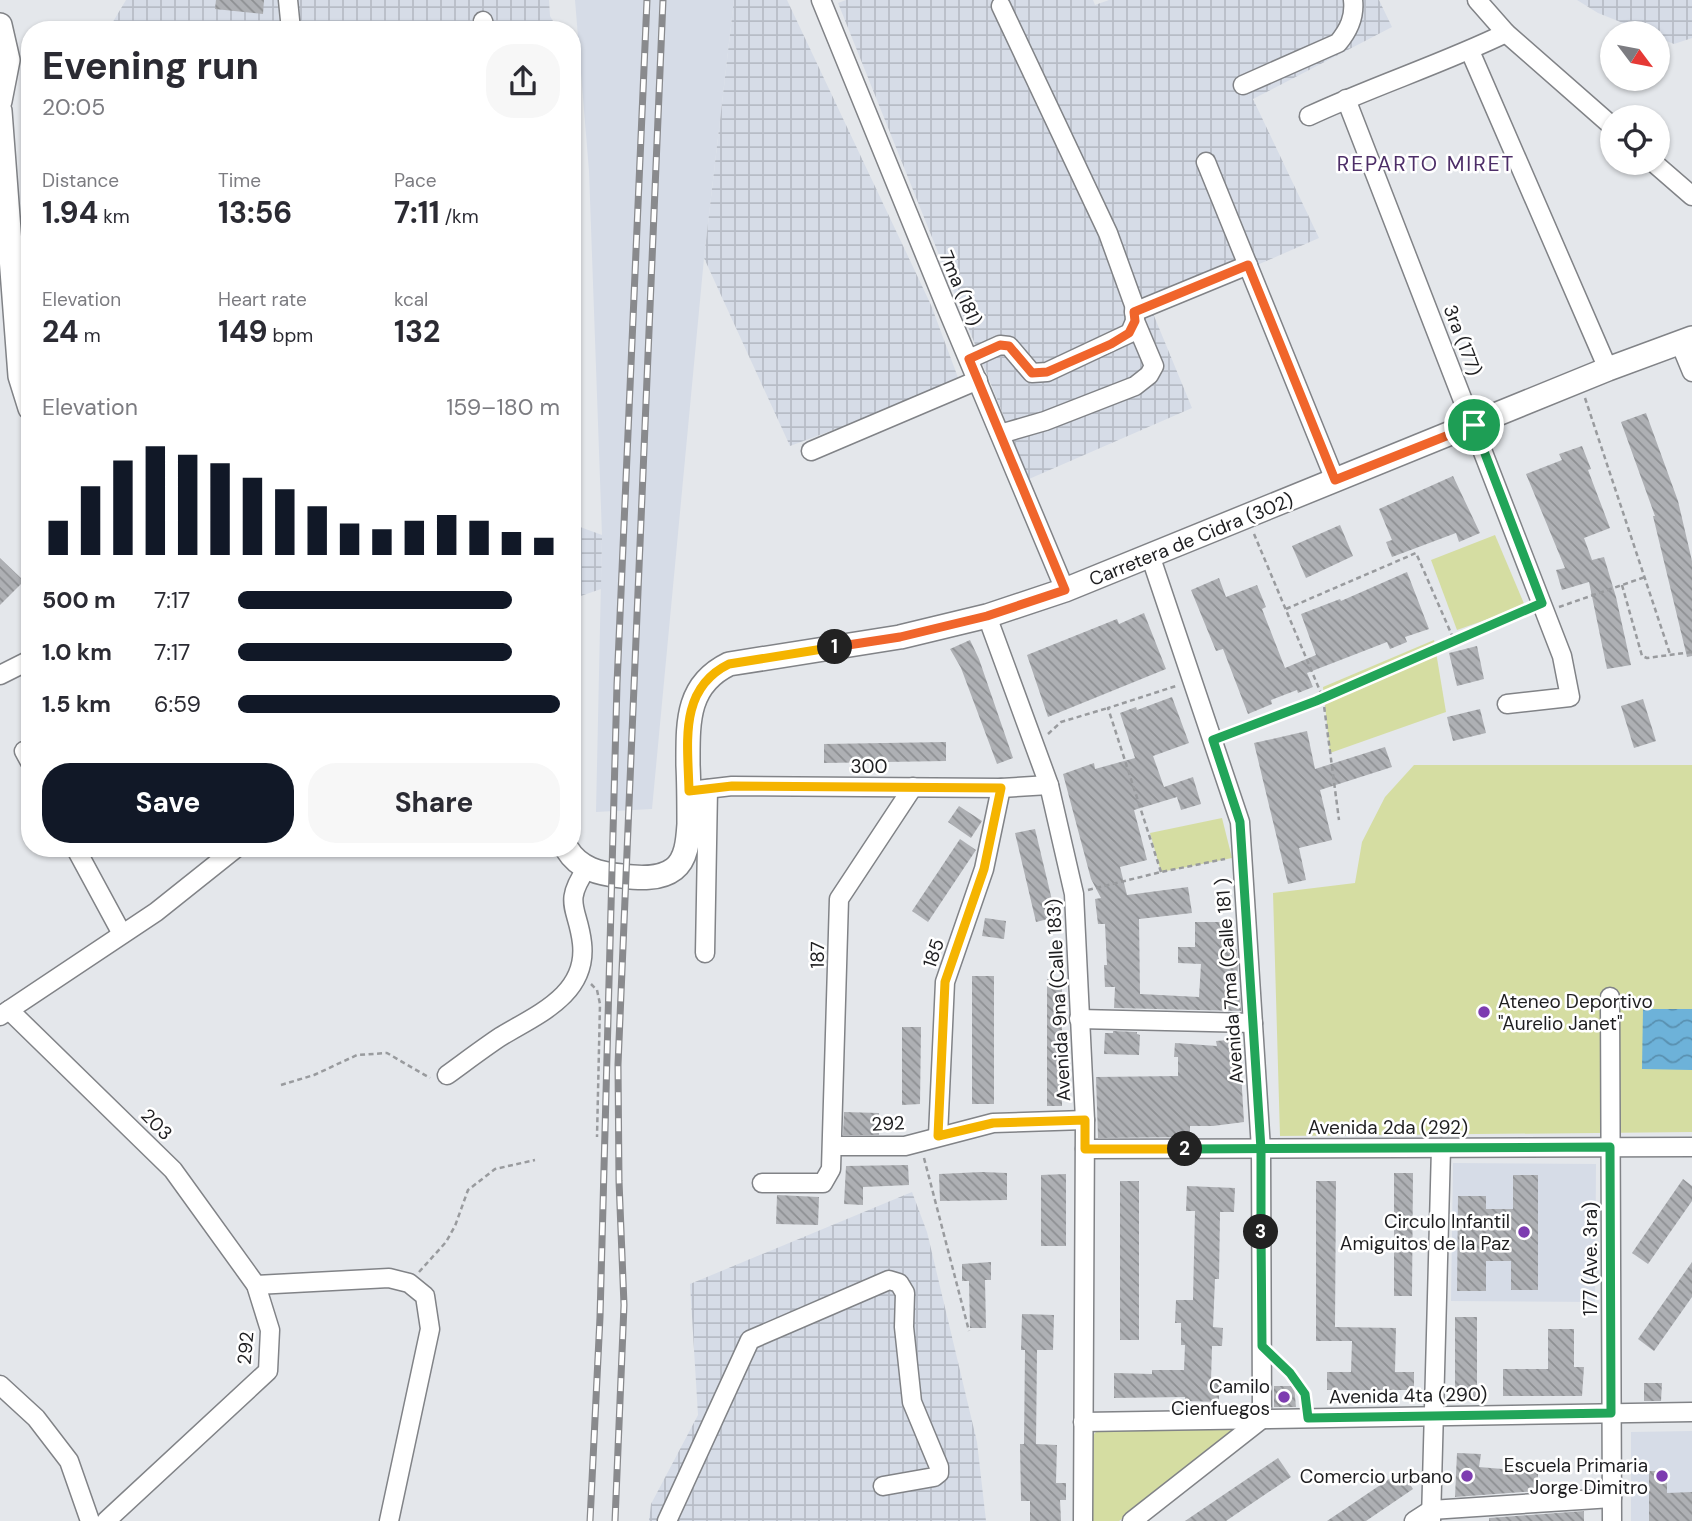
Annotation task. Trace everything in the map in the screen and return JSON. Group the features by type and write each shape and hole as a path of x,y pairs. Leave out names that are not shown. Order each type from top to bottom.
{"main road":[{"path":"0,26 8,60 0,101"},
{"path":"0,111 21,379"},
{"name":"Carretera de Cidra (302)","path":"587,868 597,873 632,877 665,874 675,868 682,859 699,790 688,726 693,700 704,682 716,670 729,664 900,637 987,616 1065,590 1608,369 1686,341"},
{"path":"574,857 587,868"}],"street":[{"path":"288,0 290,21"},
{"name":"7ma (181)","path":"821,0 1065,590"},
{"path":"1243,85 1338,43 1349,30 1354,9 1353,0"},
{"path":"1477,0 1506,33 1600,115"},
{"path":"969,359 1000,345 1009,346 1032,373 1047,372 1111,344 1129,333 1134,317 1134,305 1108,233 1001,6"},
{"path":"1309,116 1470,51 1506,33"},
{"path":"1470,51 1608,369"},
{"name":"3ra (177)","path":"1346,99 1562,656 1570,697 1507,704"},
{"path":"1206,162 1335,480"},
{"path":"1668,175 1692,196"},
{"path":"1134,317 1248,265"},
{"path":"1000,434 1045,421 1135,386 1149,375 1154,366 1134,317"},
{"path":"1686,341 1692,372"},
{"path":"811,451 978,380"},
{"name":"Avenida 7ma (Calle 181 )","path":"1150,555 1240,822 1261,1149 1262,1419"},
{"name":"Avenida 9na (Calle 183)","path":"987,616 1049,785 1074,894 1085,1120 1083,1521"},
{"path":"0,675 21,664"},
{"name":"300","path":"699,790 732,786 1001,788 1049,785"},
{"name":"187","path":"834,1146 839,899 913,788"},
{"name":"185","path":"938,1136 945,982 984,869 1001,788"},
{"path":"699,790 705,953"},
{"path":"80,857 122,934"},
{"path":"5,1013 156,912 225,857"},
{"path":"447,1075 564,996 573,985 579,972 582,943 573,910 573,895 587,868"},
{"name":"177 (Ave. 3ra)","path":"1610,997 1612,1521"},
{"name":"203","path":"5,1013 173,1170 256,1285"},
{"path":"1079,1019 1253,1023"},
{"name":"292","path":"834,1146 905,1146 993,1123 1085,1120"},
{"path":"762,1183 823,1183 831,1169 834,1146"},
{"name":"Avenida 2da (292)","path":"1085,1149 1692,1147"},
{"path":"1431,1516 1441,1148"},
{"path":"256,1285 388,1278 409,1283 425,1296 430,1329 389,1521"},
{"path":"667,1521 750,1340 889,1280 900,1283 905,1293 904,1328 912,1402 939,1467 939,1473 934,1477 883,1486"},
{"name":"292","path":"106,1521 268,1371 270,1330 256,1285"},
{"path":"0,1385 36,1418 69,1461 90,1521"},
{"name":"Avenida 4ta (290)","path":"1083,1422 1692,1412"},
{"path":"1132,1521 1262,1419"},
{"path":"1414,1521 1431,1516 1612,1498"}],"path":[{"path":"1579,381 1670,654"},
{"path":"1247,516 1323,698 1339,820"},
{"path":"1284,610 1416,553 1454,640"},
{"path":"1213,740 1323,698 1454,640 1544,607 1645,577"},
{"path":"1622,585 1642,656 1647,658 1692,652"},
{"path":"1035,746 1061,722 1192,680"},
{"path":"1108,708 1161,872"},
{"path":"1074,894 1161,872 1242,857"},
{"path":"579,972 597,990 600,1004 597,1137"},
{"path":"281,1085 314,1075 357,1055 387,1054 431,1079 447,1075"},
{"path":"920,1142 969,1331"},
{"path":"409,1283 446,1242 468,1191 495,1169 535,1160"},
{"path":"1262,1346 1290,1373 1305,1394 1308,1418"}],"shaded area":[{"path":"126,0 549,0 553,21 113,21"},
{"path":"575,0 734,0 704,258 652,809 596,812 602,535 589,171 581,73 581,21 577,21"},
{"path":"734,0 787,0 931,305 960,383 790,446 704,258"},
{"path":"846,0 1093,0 1095,5 1109,0 1379,0 1392,27 1253,99 1319,238 1152,311 1192,408 1029,479 838,3"},
{"path":"1577,0 1692,0 1692,38 1674,44 1670,42 1670,21 1618,21"},
{"path":"581,527 602,535 601,589 581,596"},
{"name":"Circulo Infantil Amiguitos de la Paz","path":"1453,1163 1596,1164 1595,1302 1451,1301"},
{"path":"912,1192 927,1232 977,1442 986,1521 649,1521 651,1504 698,1415 690,1284"},
{"name":"Escuela Primaria Jorge Dimitro","path":"1692,1431 1692,1521 1631,1521 1631,1432"}],"green space":[{"path":"1495,535 1525,606 1457,630 1431,560"},
{"path":"1434,640 1446,712 1330,753 1323,687"},
{"name":"Ateneo Deportivo \"Aurelio Janet\"","path":"1414,765 1692,765 1692,1132 1280,1136 1273,893 1355,883 1362,842 1385,797"},
{"path":"1222,818 1232,858 1161,872 1150,833"},
{"path":"1238,1429 1119,1521 1090,1521 1091,1437 1098,1430"}],"water":[{"path":"1643,1009 1692,1009 1692,1070 1642,1069"}],"building":[{"path":"216,0 264,0 263,14 215,9"},
{"path":"1646,413 1678,501 1692,561 1692,656 1687,657 1655,516 1621,422"},
{"path":"1582,446 1610,528 1584,538 1592,560 1604,557 1631,665 1607,669 1589,582 1562,590 1556,570 1565,568 1526,474 1562,460 1559,454"},
{"path":"1453,476 1480,533 1459,542 1456,533 1392,557 1386,542 1392,540 1379,509"},
{"path":"1340,525 1353,556 1306,578 1292,546"},
{"path":"0,558 21,578 21,584 0,605"},
{"path":"1407,572 1429,629 1405,637 1407,642 1390,649 1387,642 1307,673 1313,687 1271,700 1272,704 1248,714 1223,649 1216,651 1191,590 1219,578 1226,597 1257,585 1266,607 1262,609 1285,668 1316,655 1301,614 1340,599 1341,601"},
{"path":"1144,613 1166,669 1048,717 1027,655 1117,619 1119,624"},
{"path":"970,640 1013,758 997,764 961,668 950,649"},
{"path":"1477,646 1484,679 1457,686 1449,653"},
{"path":"1172,697 1189,743 1153,756 1164,787 1193,777 1201,804 1181,810 1177,797 1134,810 1147,860 1120,867 1127,895 1188,887 1192,913 1139,919 1140,994 1199,997 1201,964 1178,963 1178,947 1195,947 1195,922 1232,922 1232,949 1237,949 1238,965 1236,995 1240,995 1241,1011 1114,1008 1115,987 1105,987 1105,924 1098,924 1095,899 1101,898 1091,879 1063,774 1094,763 1095,769 1135,758 1120,713 1136,707 1137,710"},
{"path":"1643,699 1656,741 1634,748 1621,706"},
{"path":"1480,709 1486,733 1453,741 1447,717"},
{"path":"1307,731 1315,769 1385,747 1392,767 1320,790 1332,840 1299,848 1306,880 1288,884 1254,743"},
{"path":"946,742 946,761 824,763 824,744"},
{"path":"959,806 982,821 971,838 948,822"},
{"path":"1035,829 1056,917 1036,922 1015,833"},
{"path":"960,839 976,850 928,922 912,911"},
{"path":"985,918 1006,921 1004,939 982,936"},
{"path":"972,976 994,976 994,1104 972,1104"},
{"path":"1047,979 1062,979 1062,1106 1047,1106"},
{"path":"902,1027 921,1027 920,1104 902,1105"},
{"path":"1137,1032 1140,1035 1139,1055 1104,1054 1105,1033"},
{"path":"1239,1039 1244,1122 1190,1126 1190,1137 1098,1138 1096,1077 1178,1076 1178,1057 1174,1057 1175,1043 1217,1046 1216,1041"},
{"path":"844,1112 879,1113 879,1135 843,1135"},
{"path":"908,1165 909,1185 863,1187 863,1205 844,1204 846,1166"},
{"path":"1007,1173 1007,1200 940,1201 939,1174"},
{"path":"1394,1173 1413,1173 1412,1296 1394,1296"},
{"path":"1066,1174 1066,1246 1041,1246 1041,1175"},
{"path":"1513,1175 1538,1175 1538,1290 1511,1290 1511,1261 1486,1261 1486,1291 1457,1291 1458,1196 1486,1196 1486,1209 1513,1209"},
{"path":"1683,1179 1692,1186 1692,1201 1648,1264 1632,1253"},
{"path":"1120,1181 1139,1181 1139,1340 1120,1340"},
{"path":"1316,1181 1336,1181 1335,1327 1396,1328 1395,1372 1414,1372 1414,1390 1327,1390 1327,1372 1351,1372 1352,1341 1316,1341"},
{"path":"1187,1186 1235,1188 1234,1212 1220,1212 1219,1279 1215,1279 1213,1327 1223,1328 1222,1346 1212,1346 1211,1381 1219,1382 1219,1402 1185,1401 1185,1397 1114,1398 1114,1373 1152,1374 1152,1370 1184,1370 1185,1345 1181,1345 1181,1323 1175,1323 1176,1300 1193,1300 1195,1211 1186,1211"},
{"path":"777,1195 819,1197 818,1225 776,1224"},
{"path":"991,1262 991,1280 985,1280 986,1328 970,1328 969,1281 962,1281 962,1264"},
{"path":"1692,1262 1692,1297 1654,1351 1638,1339"},
{"path":"1022,1314 1054,1315 1053,1350 1037,1350 1036,1444 1057,1445 1056,1483 1066,1483 1066,1500 1060,1500 1061,1521 1030,1521 1030,1501 1021,1501 1020,1444 1024,1444 1025,1350 1021,1350"},
{"path":"1455,1317 1477,1317 1477,1399 1455,1399"},
{"path":"1548,1329 1574,1329 1574,1367 1584,1367 1582,1396 1503,1396 1503,1369 1548,1369"},
{"path":"1644,1383 1662,1383 1661,1401 1644,1401"},
{"name":"Camilo Cienfuegos","path":"1274,1386 1294,1386 1296,1407 1274,1407"},
{"path":"1457,1453 1481,1454 1479,1467 1538,1472 1538,1491 1455,1497"},
{"path":"1278,1458 1291,1477 1226,1521 1185,1521"},
{"path":"1401,1471 1413,1489 1366,1521 1327,1521"},
{"path":"1649,1471 1667,1471 1667,1493 1692,1492 1692,1521 1649,1521"},
{"path":"1584,1511 1584,1521 1489,1521 1489,1518"}],"railway":[{"path":"590,1521 600,1317 617,684 647,0"},
{"path":"615,1521 624,1305 618,1065 663,0"}],"place":[{"name":"Ateneo Deportivo \"Aurelio Janet\"","path":"1484,1012"},
{"name":"Circulo Infantil Amiguitos de la Paz","path":"1524,1232"},
{"name":"Camilo Cienfuegos","path":"1284,1397"},
{"name":"Comercio urbano","path":"1467,1476"},
{"name":"Escuela Primaria Jorge Dimitro","path":"1662,1476"}],"district":[{"name":"REPARTO MIRET","path":"1426,164"}],"route":[{"path":"1474,425 1335,480 1248,265 1134,312 1135,321 1129,333 1111,344 1047,372 1032,373 1009,346 1000,345 969,359 1065,590 987,616 900,637 729,664 716,670 704,682 693,700 688,726 689,791 732,786 1001,788 984,869 945,982 938,1136 993,1123 1085,1120 1085,1149 1261,1149 1610,1147 1611,1413 1308,1418 1305,1394 1290,1373 1262,1346 1261,1149 1240,822 1213,740 1316,701 1542,603 1474,425"}]}
